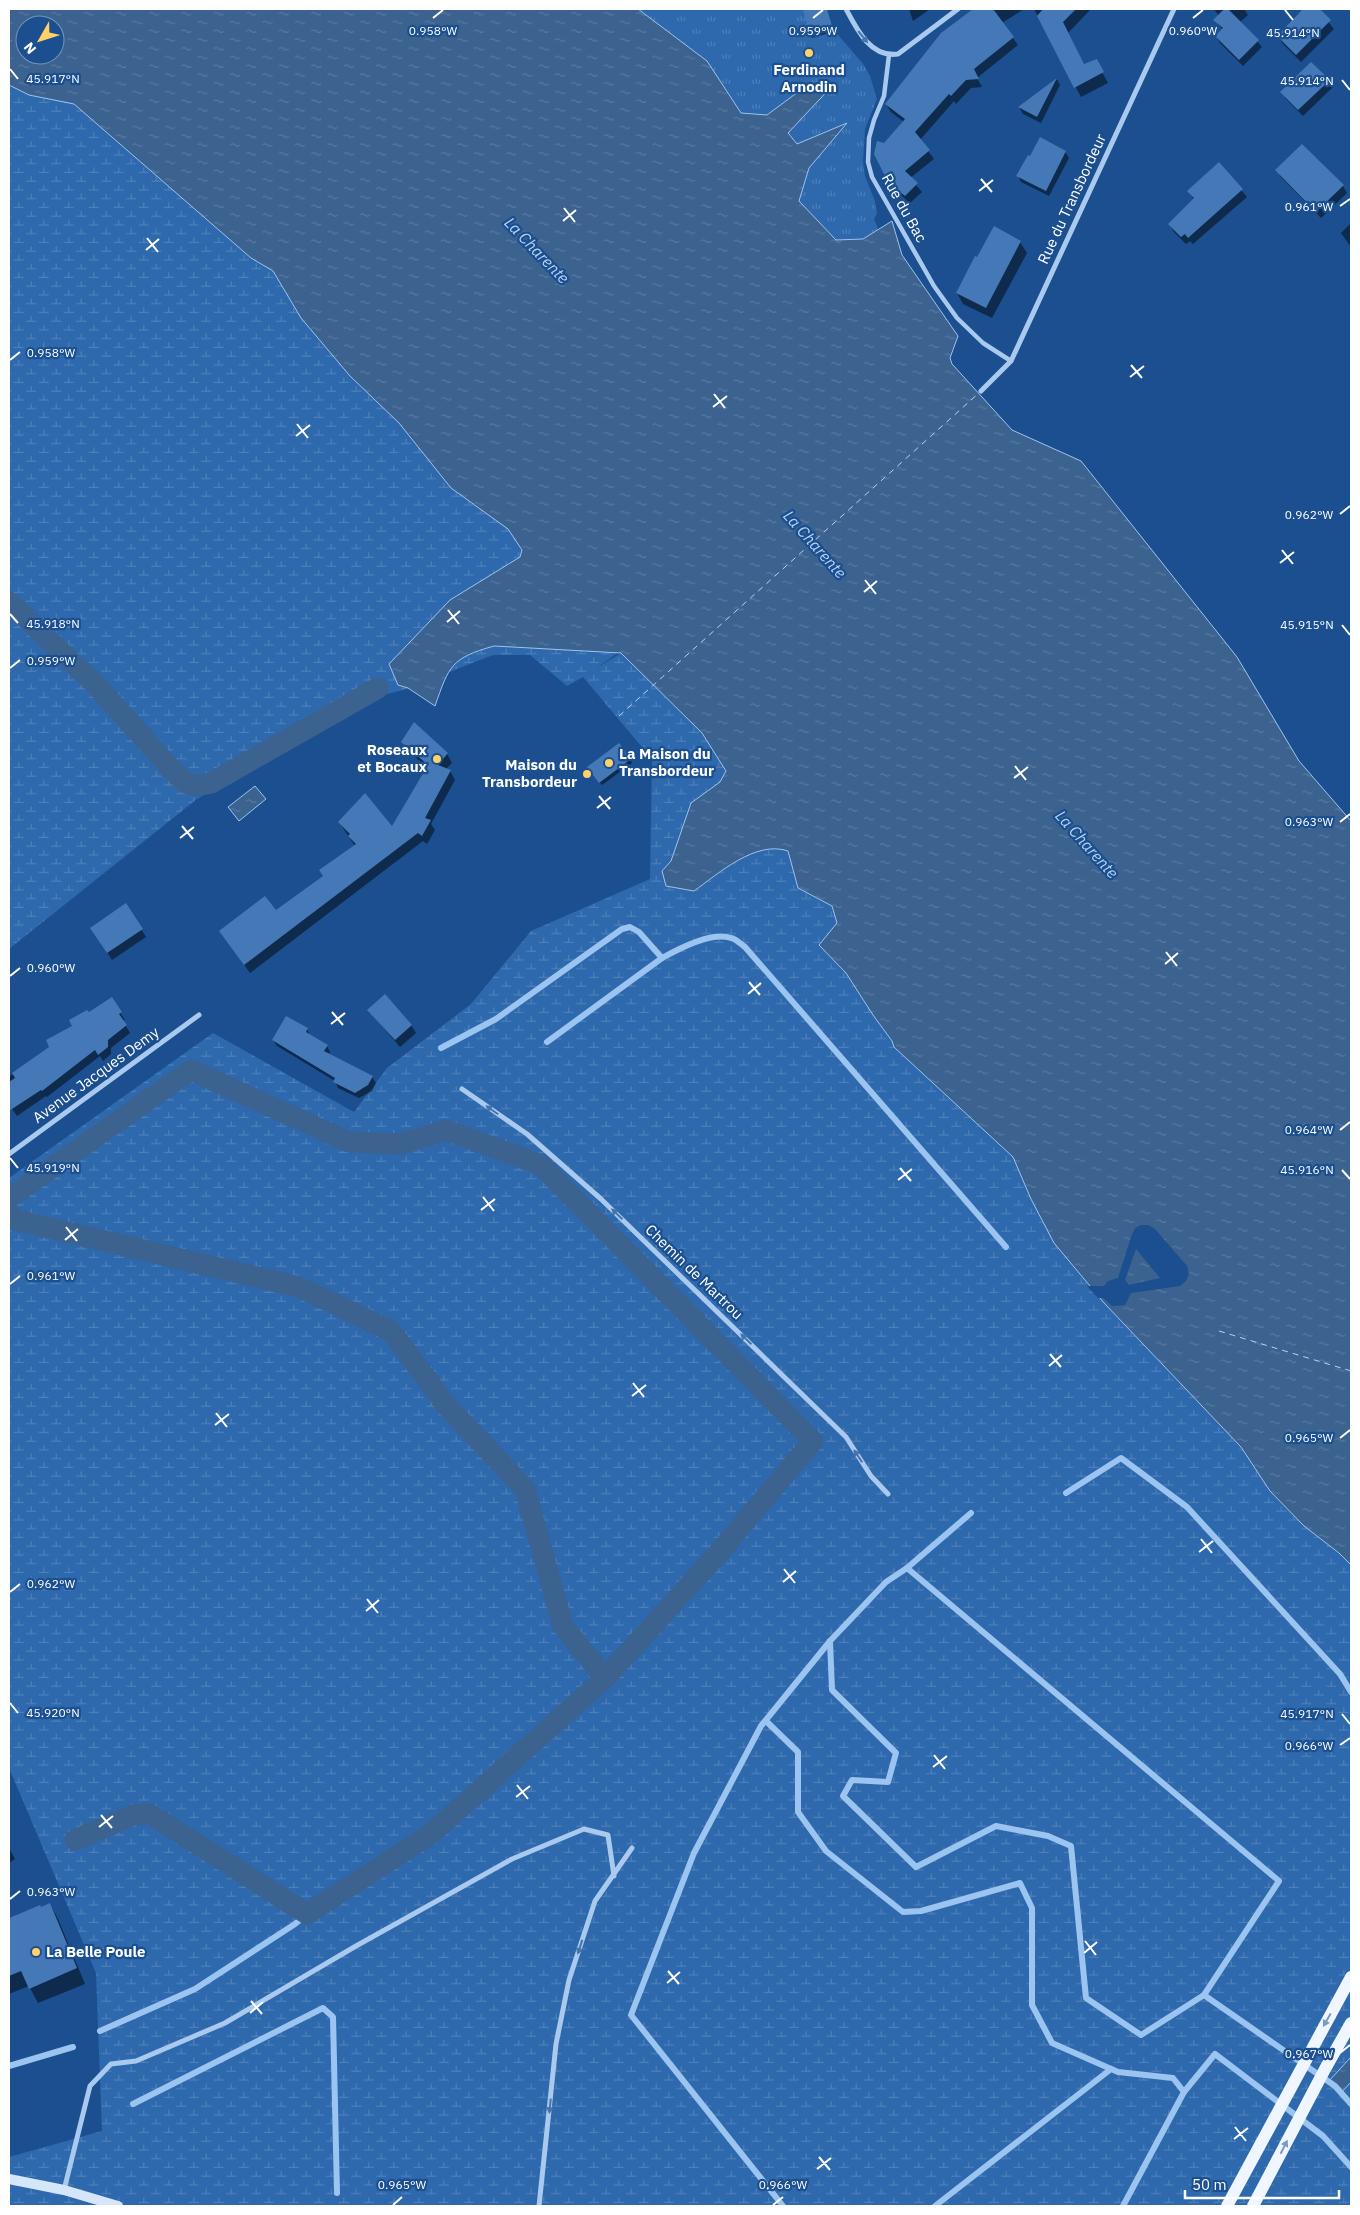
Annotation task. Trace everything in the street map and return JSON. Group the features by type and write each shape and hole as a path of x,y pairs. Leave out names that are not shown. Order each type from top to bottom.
{"main road":[{"path":"1227,2206 1321,2029 1351,1977"},
{"path":"1253,2206 1351,2022"},
{"path":"9,2179 64,2190 118,2206"}],"street":[{"path":"846,9 866,41 877,51 889,56 898,54 958,9"},
{"name":"Rue du Transbordeur","path":"981,391 1011,361 1174,9"},
{"name":"Rue du Bac","path":"889,56 884,96 869,138 868,162 872,177 930,280 957,318 983,343 1011,361"},
{"name":"Avenue Jacques Demy","path":"9,1154 199,1015"},
{"name":"Chemin de Martrou","path":"462,1089 527,1134 601,1198 846,1437 872,1476 888,1494"},
{"path":"64,2190 90,2086 110,2064 136,2061 226,2023 356,1946 512,1859 584,1829 608,1835 614,1876"},
{"path":"540,2206 556,2044 569,1980 595,1901 632,1848"}],"green space":[{"path":"638,9 827,9 833,29 864,65 870,76 877,99 865,129 863,161 865,176 875,201 877,214 874,219 878,229 863,239 836,240 799,201 809,168 846,124 797,144 788,133 834,83 806,86 767,115 741,113 707,61"},
{"path":"9,68 42,81 277,248 534,557 498,631 619,652 595,669 621,653 702,733 726,771 720,782 691,803 671,861 662,871 694,891 726,867 751,854 776,848 788,850 798,888 832,906 837,923 819,945 846,973 892,1041 894,1047 1013,1157 1031,1199 1105,1304 1241,1447 1271,1491 1351,1565 1351,2206 9,2206 9,2157 102,2131 96,1973 9,1768 9,1178 213,1033 354,1112 387,1068 471,1004 531,931 650,879 652,759 583,677 567,686 530,655 493,655 403,690 379,696 197,799 9,949"}],"water":[{"name":"La Charente","path":"9,9 638,9 707,61 741,113 767,115 806,86 835,83 788,133 797,144 847,123 809,168 799,201 836,240 863,239 892,221 902,255 958,336 950,358 952,364 1012,430 1081,461 1237,657 1299,761 1351,821 1351,1565 1339,1553 1304,1526 1270,1491 1241,1447 1105,1304 1054,1243 1031,1199 1013,1157 894,1047 892,1041 846,973 819,945 837,923 832,906 798,888 788,851 776,849 763,850 751,854 738,860 694,891 666,886 662,871 671,861 691,803 720,782 726,771 702,733 621,653 494,646 469,655 454,666 444,681 435,706 408,688 398,685 389,664 450,600 520,557 522,550 508,529 451,488 399,423 350,376 301,318 273,271 251,258 74,104 29,95 9,85"},
{"path":"255,786 266,799 239,821 228,807"},
{"path":"1351,2057 1351,2082 1341,2093 1328,2082"}],"pier":[{"path":"1141,1225 1148,1225 1155,1229 1187,1266 1189,1274 1186,1281 1180,1286 1131,1293 1125,1305 1112,1306 1103,1298 1098,1298 1087,1286 1104,1286 1108,1281 1118,1278 1135,1228","holes":["1136,1249 1160,1278 1129,1285 1125,1280"]}],"building":[{"path":"803,9 827,9 833,29 809,35"},
{"path":"973,9 993,9 1014,37 974,69 979,79 966,80 951,96 949,94 915,132 930,150 905,171 918,183 905,196 888,182 874,154 877,141 884,143 905,119 885,104 941,33"},
{"path":"1043,9 1076,9 1063,22 1084,64 1097,59 1104,72 1074,88 1037,16"},
{"path":"1224,9 1228,9 1259,40 1239,60 1215,36 1223,28 1213,20"},
{"path":"1303,9 1320,9 1331,20 1296,55 1277,36"},
{"path":"1311,62 1330,80 1298,110 1280,92"},
{"path":"1057,78 1037,117 1018,107"},
{"path":"1040,137 1066,151 1046,191 1016,176"},
{"path":"1302,144 1344,185 1316,212 1275,170"},
{"path":"1219,162 1243,189 1188,238 1185,234 1181,237 1168,224 1194,198 1187,191"},
{"path":"994,226 1021,241 986,308 956,293 975,256 977,257"},
{"path":"414,722 448,753 438,765 451,770 425,818 431,820 422,836 418,833 244,965 219,931 265,896 276,910 323,876 319,870 356,844 348,836 350,834 338,822 365,793 392,826 428,765 401,742"},
{"name":"La Maison du Transbordeur","path":"619,743 631,759 599,783 587,767"},
{"path":"126,903 143,929 107,953 90,928"},
{"path":"385,994 412,1025 395,1040 367,1010"},
{"path":"112,997 122,1012 119,1014 127,1025 108,1040 108,1047 98,1055 95,1050 42,1091 9,1111 9,1082 15,1078 12,1073 49,1047 46,1040 72,1026 69,1020 87,1010 89,1012"},
{"path":"286,1016 308,1028 306,1032 328,1045 324,1051 373,1076 368,1085 355,1093 333,1082 335,1078 272,1040"},
{"name":"La Belle Poule","path":"50,1903 77,1968 29,1989 21,1971 9,1976 9,1918 40,1905 41,1907"}],"waterway":[{"path":"9,602 98,687 172,770 186,783 197,786 211,783 378,688"},
{"path":"441,1048 496,1019 622,929 630,927 639,932 662,958"},
{"path":"547,1042 662,958 705,939 723,936 733,939 745,947 1006,1247"},
{"path":"9,1198 191,1070 349,1142 401,1144 446,1130 541,1165 813,1441 716,1556 605,1678 431,1834 307,1914 150,1814 133,1815 75,1840"},
{"path":"9,1214 16,1220 299,1287 391,1331 446,1405 525,1489 563,1626 605,1678"},
{"path":"1066,1493 1121,1458 1187,1507 1340,1674 1351,1692"},
{"path":"783,2206 631,2015 694,1853 761,1726 830,1641 886,1582 907,1568 971,1513"},
{"path":"830,1641 832,1690 896,1753 888,1782 852,1780 843,1796 916,1867 996,1826 1048,1836 1071,1846 1086,1998 1141,2035 1204,1995 1279,1881 907,1568"},
{"path":"766,1721 798,1752 798,1812 826,1851 903,1912 921,1911 1020,1883 1032,1908 1032,2005 1052,2043 1118,2072 1173,2078 1184,2092 1123,2206"},
{"path":"100,2031 195,1989 295,1924 307,1914"},
{"path":"1204,1995 1335,2086 1351,2104"},
{"path":"133,2104 323,2008 333,2017 337,2193"},
{"path":"9,2066 73,2047"},
{"path":"1184,2092 1215,2054 1323,2136 1351,2167"},
{"path":"935,2206 1111,2069"}],"ferry route":[{"path":"619,716 980,392"},
{"path":"1219,1331 1351,1371"}],"place":[{"name":"Ferdinand Arnodin","path":"809,53"},
{"name":"Roseaux et Bocaux","path":"437,759"},
{"name":"La Maison du Transbordeur","path":"609,763"},
{"name":"Maison du Transbordeur","path":"587,774"},
{"name":"La Belle Poule","path":"36,1952"}]}
